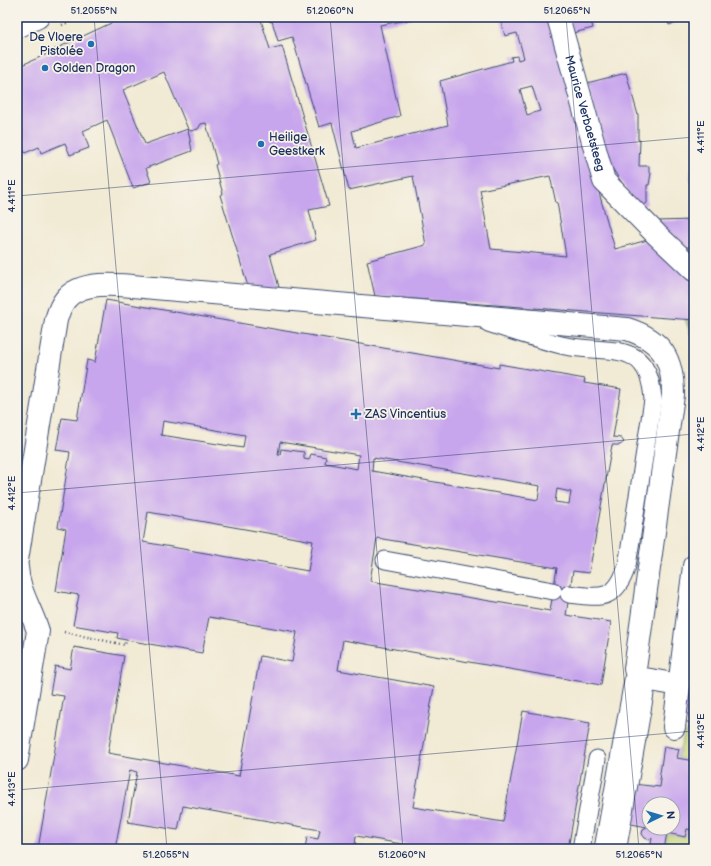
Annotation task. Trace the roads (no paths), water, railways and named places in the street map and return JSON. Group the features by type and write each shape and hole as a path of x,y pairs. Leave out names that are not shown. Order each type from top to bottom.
{"street":[{"path":"17,27 38,17"},
{"name":"Maurice Verbaetsteeg","path":"558,17 604,180 657,235 694,270"},
{"path":"17,560 22,493 56,320 66,299 75,291 88,286 100,285 146,287 627,329 641,334 653,341 662,351 669,365 673,379 673,395 635,669"},
{"path":"674,727 670,683 694,566"},
{"path":"17,567 18,579 24,598 38,631 17,760"},
{"path":"615,849 645,679 670,683"}],"lane":[{"path":"385,560 592,597 606,595 616,589 623,579 627,566 653,400 652,386 649,375 642,364 632,356 619,351 563,346 459,315"},
{"path":"603,849 635,669"},
{"path":"581,849 597,759"}],"place":[{"name":"De Vloere Pistolée","path":"91,44"},
{"name":"Golden Dragon","path":"45,68"},
{"name":"Heilige Geestkerk","path":"261,144"},
{"name":"ZAS Vincentius","path":"356,414"}]}
